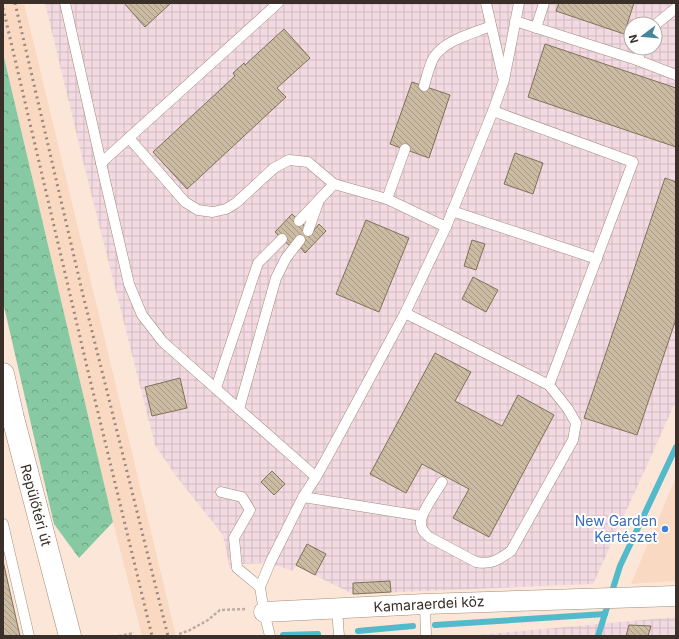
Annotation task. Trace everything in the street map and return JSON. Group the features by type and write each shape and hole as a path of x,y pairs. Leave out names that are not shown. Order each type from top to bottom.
{"street":[{"name":"Repülőtéri út","path":"3,376 70,636"},
{"name":"Kamaraerdei köz","path":"264,612 425,604 676,596"}],"lane":[{"path":"65,3 129,284 142,315 163,342 316,477"},
{"path":"101,164 278,3"},
{"path":"486,3 504,80"},
{"path":"270,636 260,587 270,563 303,497 316,477 405,313 446,227 504,80 519,3"},
{"path":"536,28 544,3"},
{"path":"663,19 676,8"},
{"path":"516,21 637,60 676,76"},
{"path":"424,86 429,69 435,56 440,50 457,39 491,26"},
{"path":"637,60 639,56"},
{"path":"493,111 633,162 549,385"},
{"path":"129,138 185,202 198,210 213,212 226,209 236,203 274,168 289,160 308,162 334,184 388,199 446,227"},
{"path":"388,199 405,149"},
{"path":"299,221 334,184"},
{"path":"308,232 319,200"},
{"path":"452,211 597,259"},
{"path":"216,388 258,263 282,239"},
{"path":"239,409 276,278 282,264 300,240"},
{"path":"269,252 282,264"},
{"path":"405,313 549,385 568,409 576,423 573,440 511,551 500,559 484,564 476,562 429,537 423,532 420,523 422,516 442,482"},
{"path":"221,492 242,497 250,510 234,538 237,568 260,587"},
{"path":"303,497 422,516"},
{"path":"3,524 29,636"},
{"path":"425,604 426,636"},
{"path":"337,608 339,636"}],"path":[{"path":"179,634 208,620 220,610 253,608 264,612"},
{"path":"119,636 134,633"}],"shaded area":[{"path":"3,3 24,3 176,636 142,636 113,522 3,53"},
{"path":"45,3 676,3 676,401 593,584 353,594 296,566 292,571 270,563 241,564 230,569 223,535 176,476 155,445 85,169"},
{"name":"New Garden Kertészet","path":"676,477 676,581 631,584"},
{"path":"676,617 676,636 467,636"}],"green space":[{"path":"3,53 113,522 79,558 54,524 3,302"}],"building":[{"path":"124,3 171,3 145,27"},
{"path":"559,3 634,3 630,16 623,16 623,34 556,11"},
{"path":"284,29 310,58 277,88 286,97 187,189 153,152 235,76 233,73 244,63 245,65"},
{"path":"545,44 676,88 676,147 528,97"},
{"path":"412,82 450,95 429,158 390,144"},
{"path":"515,153 543,163 533,194 504,184"},
{"path":"665,178 676,182 676,319 637,435 584,418"},
{"path":"292,214 307,228 309,236 319,224 326,231 305,253 299,246 290,246 275,232"},
{"path":"366,220 409,238 379,312 336,294"},
{"path":"472,240 485,244 476,270 464,266"},
{"path":"473,277 498,290 486,312 462,299"},
{"path":"435,353 471,372 455,401 502,426 518,395 554,415 489,537 453,518 469,489 422,464 406,493 370,474"},
{"path":"180,378 187,408 152,416 145,387"},
{"path":"272,471 285,484 274,495 261,482"},
{"path":"307,544 326,554 315,575 296,565"},
{"path":"3,561 20,636 3,636"},
{"path":"390,581 391,592 353,594 353,583"},
{"path":"629,625 651,626 648,636 626,636"}],"waterway":[{"path":"598,636 620,566 676,447"},
{"path":"435,625 605,614"},
{"path":"358,631 413,626"},
{"path":"283,635 318,634"}],"railway":[{"path":"15,3 83,295 168,636"},
{"path":"3,8 152,636"}],"place":[{"name":"New Garden Kertészet","path":"665,529"}]}
